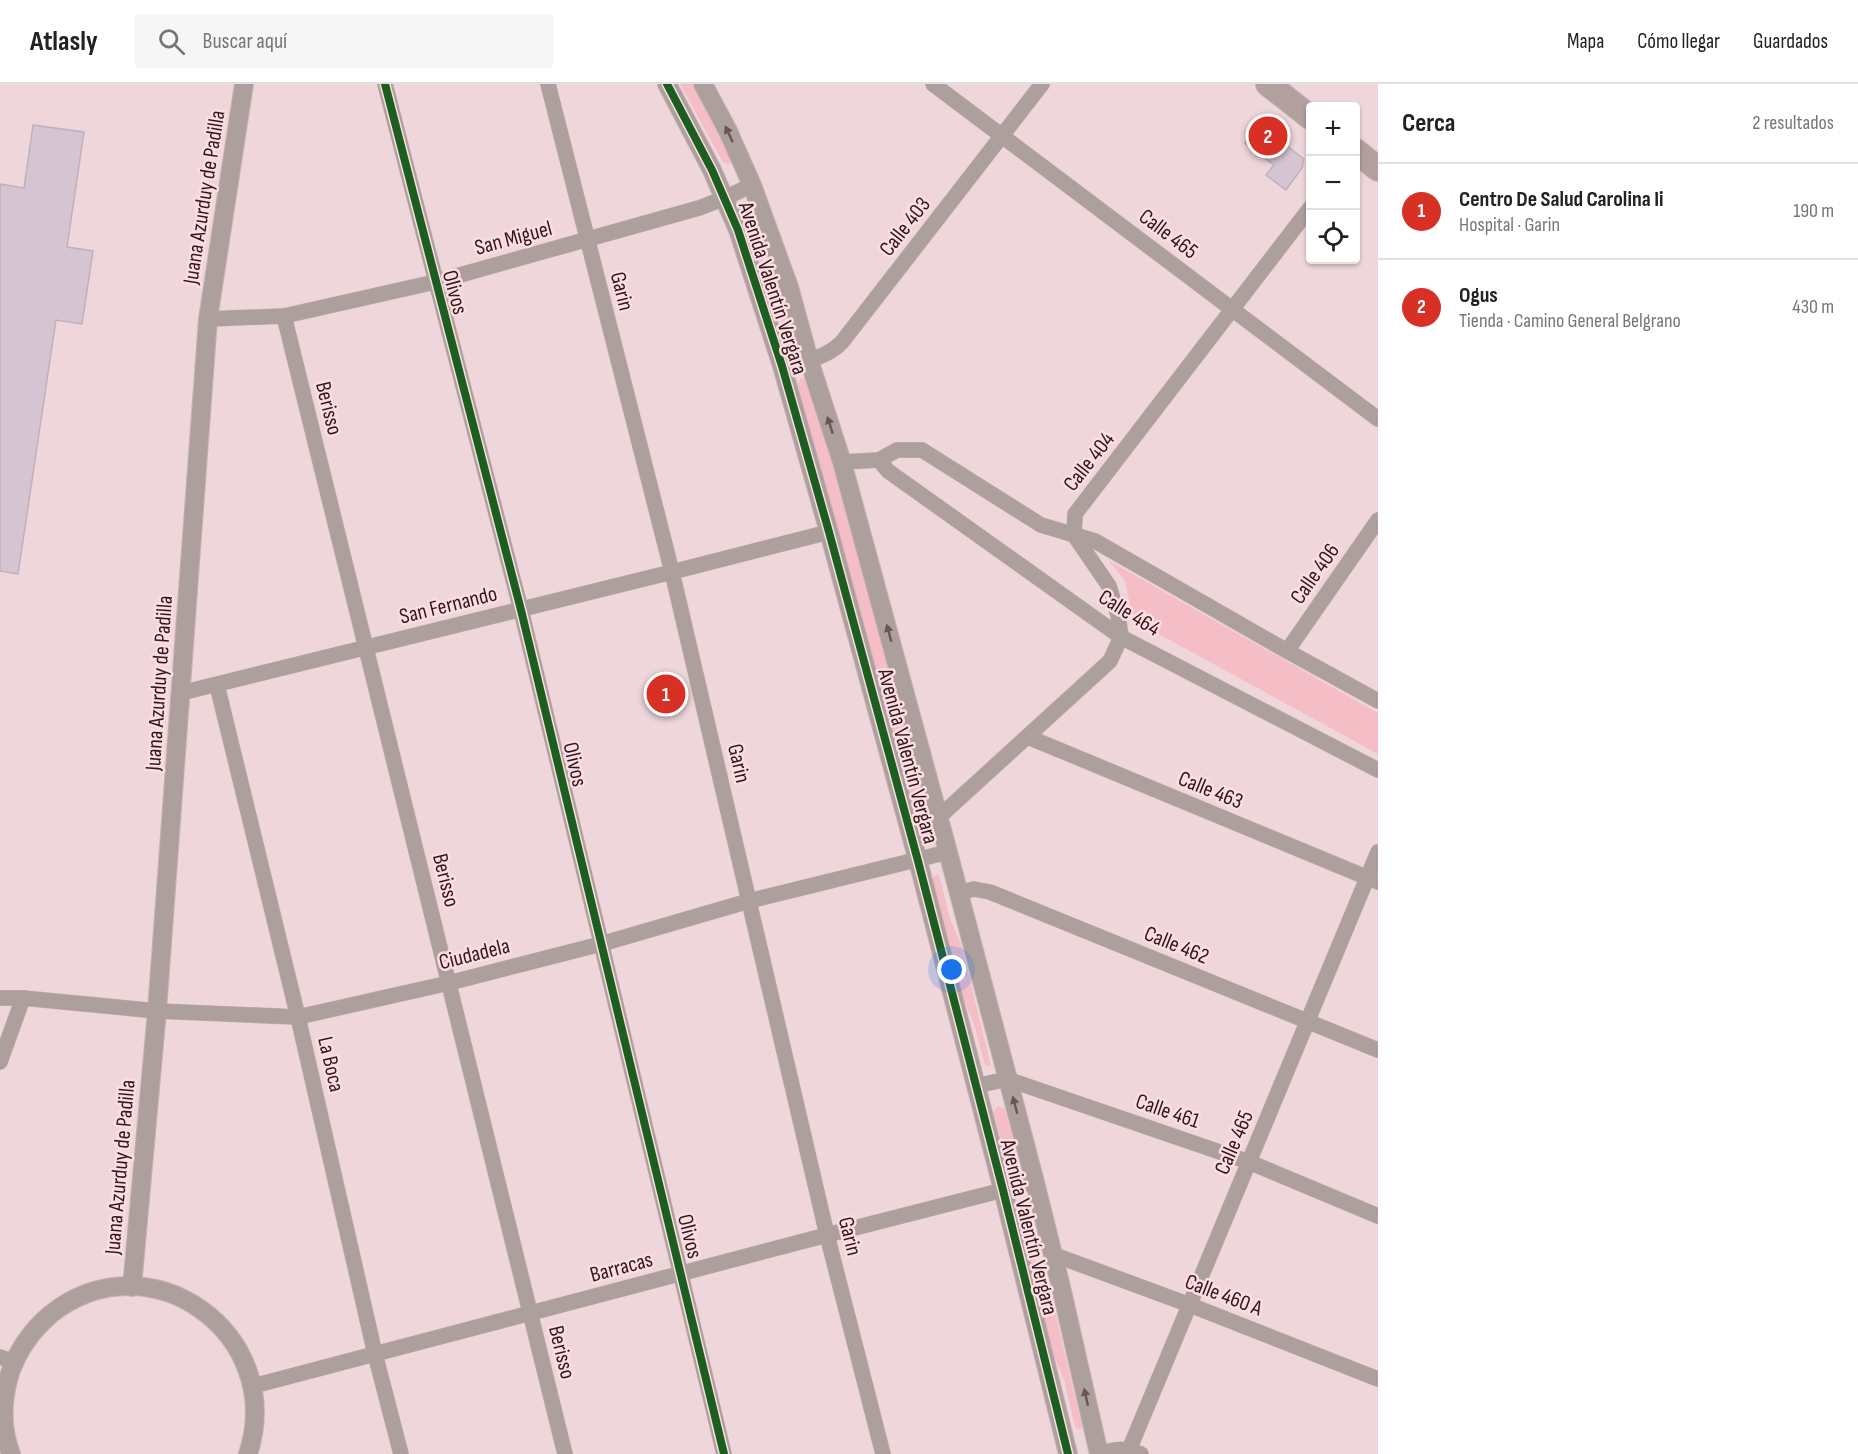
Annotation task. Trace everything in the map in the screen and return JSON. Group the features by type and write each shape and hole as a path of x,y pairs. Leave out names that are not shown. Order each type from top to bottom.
{"main road":[{"path":"1279,86 1306,112"},
{"path":"1360,154 1377,168"}],"street":[{"name":"Juana Azurduy de Padilla","path":"132,1287 157,1011 208,320 244,84"},
{"name":"Olivos","path":"385,84 521,609 724,1454"},
{"name":"Garin","path":"548,84 672,572 827,1235 884,1454"},
{"name":"Avenida Valentín Vergara","path":"667,84 725,198 738,230 782,366 918,861 1068,1454"},
{"name":"Avenida Valentín Vergara","path":"703,84 728,131 752,185 789,287 809,360 842,462 1008,1078 1053,1254 1100,1454"},
{"name":"Calle 465","path":"933,84 1378,419"},
{"name":"Calle 403","path":"782,366 809,360 832,351 842,342 1042,84"},
{"name":"San Miguel","path":"208,320 284,316 435,282 699,208 752,185"},
{"name":"Calle 404","path":"1074,535 1075,514 1309,210"},
{"name":"Berisso","path":"284,316 566,1454"},
{"name":"Calle 464","path":"842,462 879,460 897,450 922,450 1041,525 1095,541 1378,701"},
{"name":"Calle 464","path":"879,460 888,471 1121,637 1378,770"},
{"name":"Calle 406","path":"1287,651 1378,520"},
{"name":"San Fernando","path":"181,693 829,532"},
{"path":"939,817 1110,661 1121,637 1118,615 1109,586 1074,535"},
{"name":"La Boca","path":"217,685 298,1017 375,1354 401,1454"},
{"name":"Calle 463","path":"1028,737 1373,880"},
{"name":"Ciudadela","path":"0,998 23,998 157,1011 298,1017 601,944 748,902 948,852"},
{"name":"Calle 465","path":"1135,1452 1190,1305 1249,1162 1308,1022 1373,880 1378,852"},
{"name":"Calle 462","path":"958,893 974,890 990,892 1378,1050"},
{"path":"0,1062 23,998"},
{"path":"976,1086 1008,1078"},
{"name":"Calle 461","path":"1008,1078 1249,1162 1378,1216"},
{"name":"Barracas","path":"253,1386 1035,1182"},
{"name":"Calle 460 A","path":"1053,1254 1378,1379"},
{"name":"Juana Azurduy de Padilla","path":"11,1454 3,1418 7,1360 42,1322 61,1306 83,1295 107,1288 132,1287 165,1292 196,1306 222,1327 242,1354 253,1386 256,1412 253,1439 248,1454"},
{"path":"1100,1454 1113,1449 1135,1452"}],"shaded area":[{"path":"680,84 695,84 734,157 729,164 724,163 720,157"},
{"path":"746,214 750,216 762,258 779,291 792,342 787,340 774,297 762,276 744,217"},
{"path":"803,378 812,389 932,825 929,835 923,835 921,831 799,392 798,383"},
{"path":"1108,560 1378,713 1378,754 1133,620 1125,581"},
{"path":"935,875 940,878 950,919 961,944 991,1066 985,1065 974,1024 962,995 932,880"},
{"path":"998,1106 1005,1109 1017,1154 1015,1160 1012,1161 1006,1158 994,1114"},
{"path":"1017,1205 1021,1207 1034,1258 1049,1286 1082,1426 1080,1430 1075,1427 1064,1379 1053,1355 1015,1207"}],"building":[{"path":"33,125 84,132 67,247 93,251 82,324 56,320 18,574 0,571 0,184 24,188"},
{"path":"1259,125 1304,159 1302,168 1286,190 1266,175 1274,165 1245,143"}],"cycle path":[{"path":"385,84 521,610 724,1454"},
{"path":"667,84 712,170 738,230 782,366 918,861 1068,1454"}],"place":[{"name":"Ogus","path":"1268,136"},
{"name":"Centro De Salud Carolina Ii","path":"666,694"}]}
